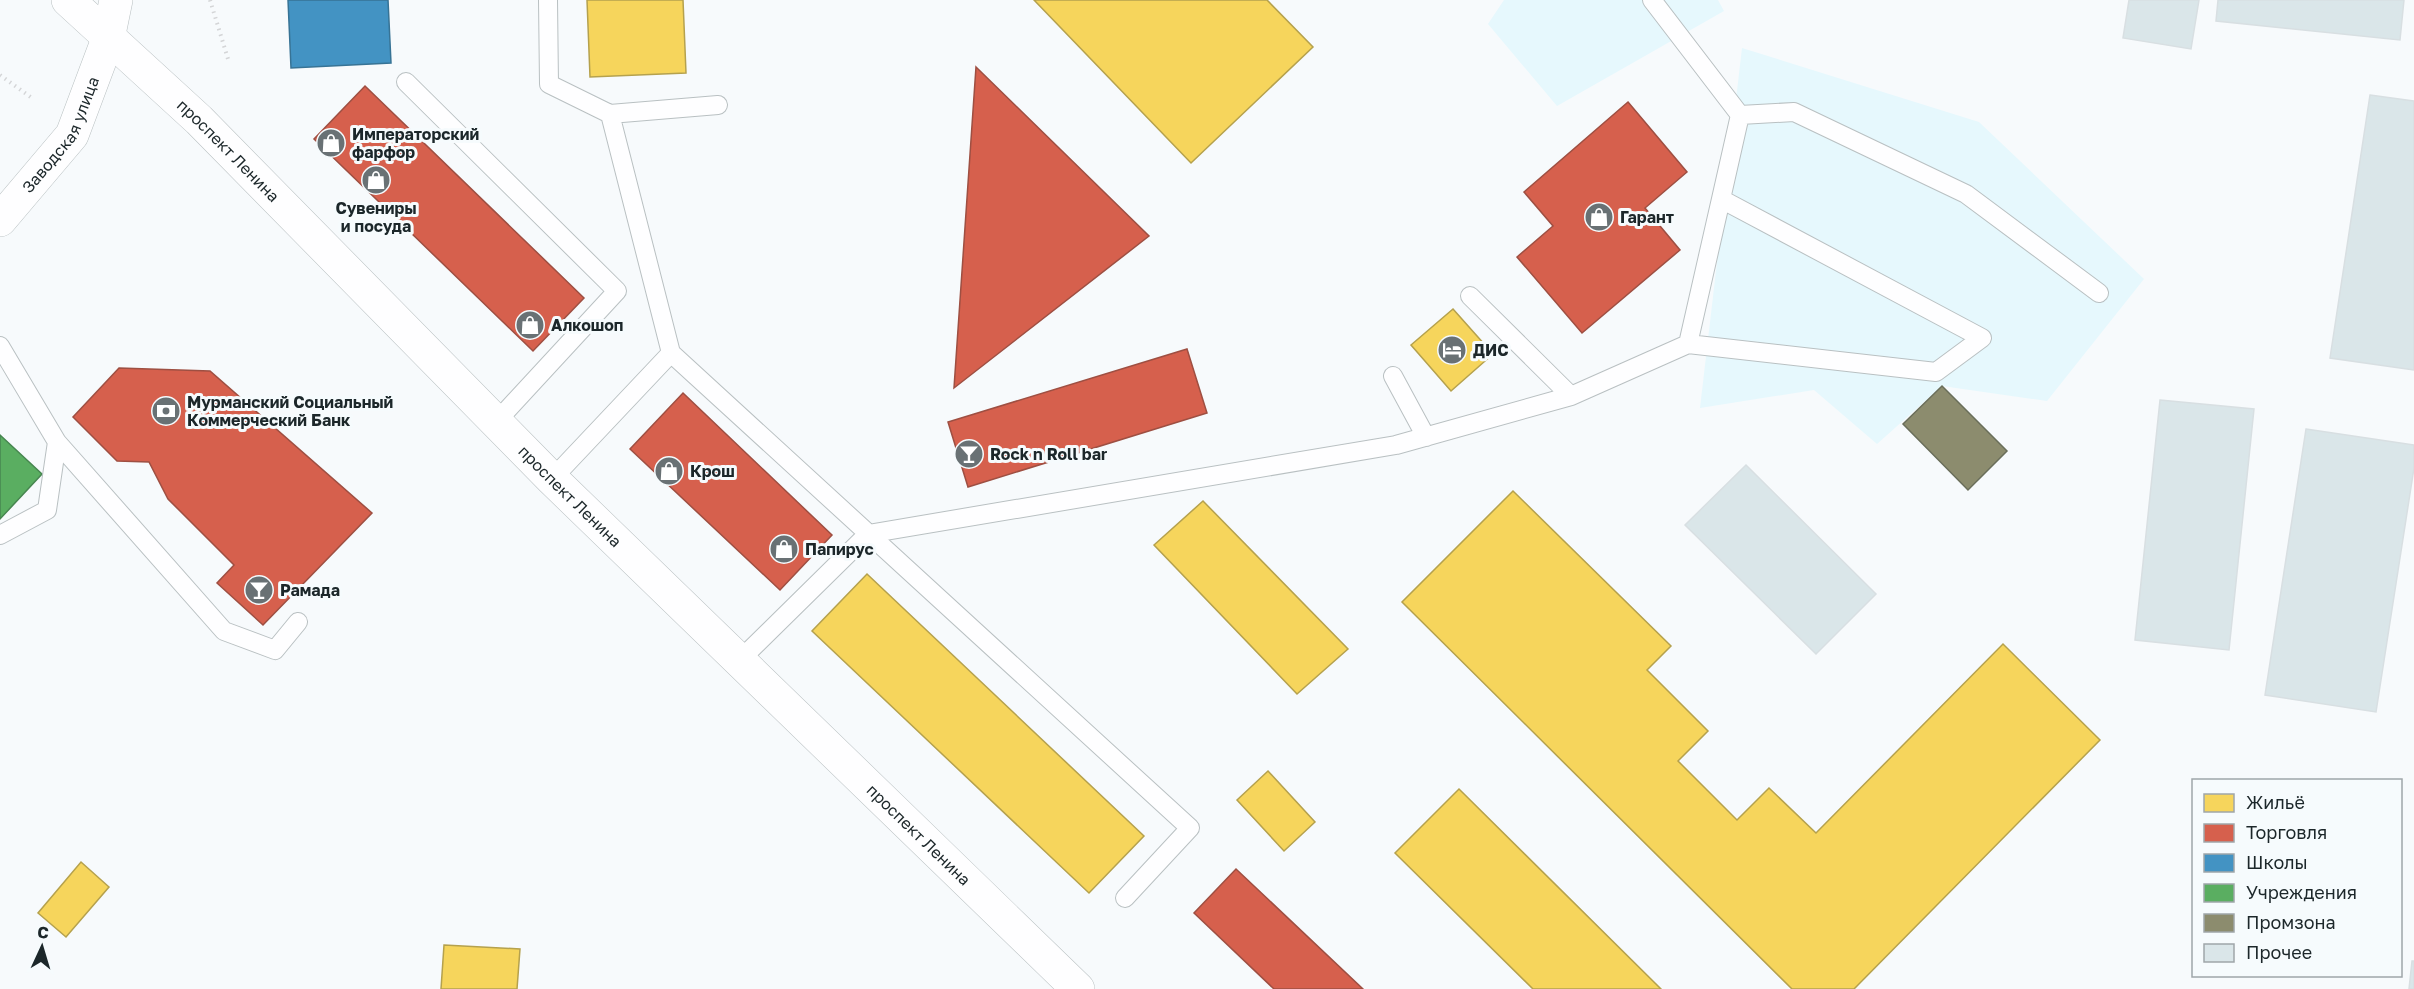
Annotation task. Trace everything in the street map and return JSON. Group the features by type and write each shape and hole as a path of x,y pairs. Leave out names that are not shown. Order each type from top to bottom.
{"main road":[{"name":"проспект Ленина","path":"68,0 199,120 552,479 1078,989"},
{"name":"Заводская улица","path":"0,220 72,135 108,39 116,0"}],"lane":[{"path":"548,0 549,84 610,114 718,105"},
{"path":"1652,0 1740,115"},
{"path":"406,82 617,291 496,422"},
{"path":"1740,115 1794,112 1966,194 2099,293"},
{"path":"610,114 671,353 1190,828 1125,898"},
{"path":"1688,344 1740,115"},
{"path":"740,660 868,534 1396,445 1572,396 1688,344 1936,372 1982,338 1721,199"},
{"path":"1470,296 1572,396"},
{"path":"0,346 57,442 224,631 275,650 298,622"},
{"path":"552,479 671,353"},
{"path":"1393,376 1426,437"},
{"path":"0,535 47,510 57,442"}],"path":[{"path":"210,0 228,59"},
{"path":"0,75 32,98"}],"shaded area":[{"path":"1504,0 1718,0 1724,11 1557,106 1488,24"},
{"path":"1742,48 1979,122 2144,279 2047,401 1942,386 1877,444 1814,390 1700,408"}],"building: Жильё":[{"path":"587,0 683,0 686,73 590,77"},
{"path":"1034,0 1267,0 1313,47 1191,163"},
{"name":"ДИС","path":"1453,309 1493,354 1451,391 1411,345"},
{"path":"1513,491 1671,646 1647,670 1708,731 1678,761 1737,820 1769,788 1816,833 2003,644 2100,740 1854,989 1792,989 1402,602"},
{"path":"1203,501 1348,649 1297,694 1154,545"},
{"path":"867,574 1144,836 1089,893 812,631"},
{"path":"1268,771 1315,822 1284,851 1237,800"},
{"path":"1459,789 1661,989 1533,989 1395,853"},
{"path":"81,862 109,887 66,937 38,913"},
{"path":"444,945 520,949 517,989 441,989"}],"building: Торговля":[{"path":"976,67 1149,236 954,388"},
{"path":"365,86 584,298 533,351 314,139"},
{"name":"Гарант","path":"1628,102 1687,172 1645,208 1680,250 1582,333 1517,257 1553,226 1524,192"},
{"path":"1187,349 1207,413 968,487 948,422"},
{"path":"119,368 210,371 372,513 263,625 217,583 234,565 168,499 149,462 117,461 73,417"},
{"path":"683,393 832,535 780,590 630,449"},
{"path":"1236,869 1363,989 1274,989 1194,913"}],"building: Школы":[{"path":"288,0 388,0 391,63 291,68"}],"building: Учреждения":[{"path":"0,435 42,474 0,519"}],"building: Промзона":[{"path":"1942,386 2007,451 1968,490 1903,424"}],"building: Прочее":[{"path":"2129,0 2199,0 2191,49 2123,38"},
{"path":"2218,0 2404,0 2400,40 2216,21"},
{"path":"2370,95 2414,101 2414,370 2330,358"},
{"path":"2160,400 2254,409 2229,650 2135,640"},
{"path":"2306,429 2414,445 2414,468 2376,712 2265,695"},
{"path":"1746,465 1876,594 1816,654 1685,525"},
{"path":"2412,961 2414,961 2414,989 2409,989"}],"place":[{"name":"Императорский фарфор","path":"331,143"},
{"name":"Сувениры и посуда","path":"376,180"},
{"name":"Гарант","path":"1599,217"},
{"name":"Алкошоп","path":"530,325"},
{"name":"ДИС","path":"1452,350"},
{"name":"Мурманский Социальный Коммерческий Банк","path":"166,411"},
{"name":"Rock n Roll bar","path":"969,454"},
{"name":"Крош","path":"669,471"},
{"name":"Папирус","path":"784,549"},
{"name":"Рамада","path":"259,590"}]}
